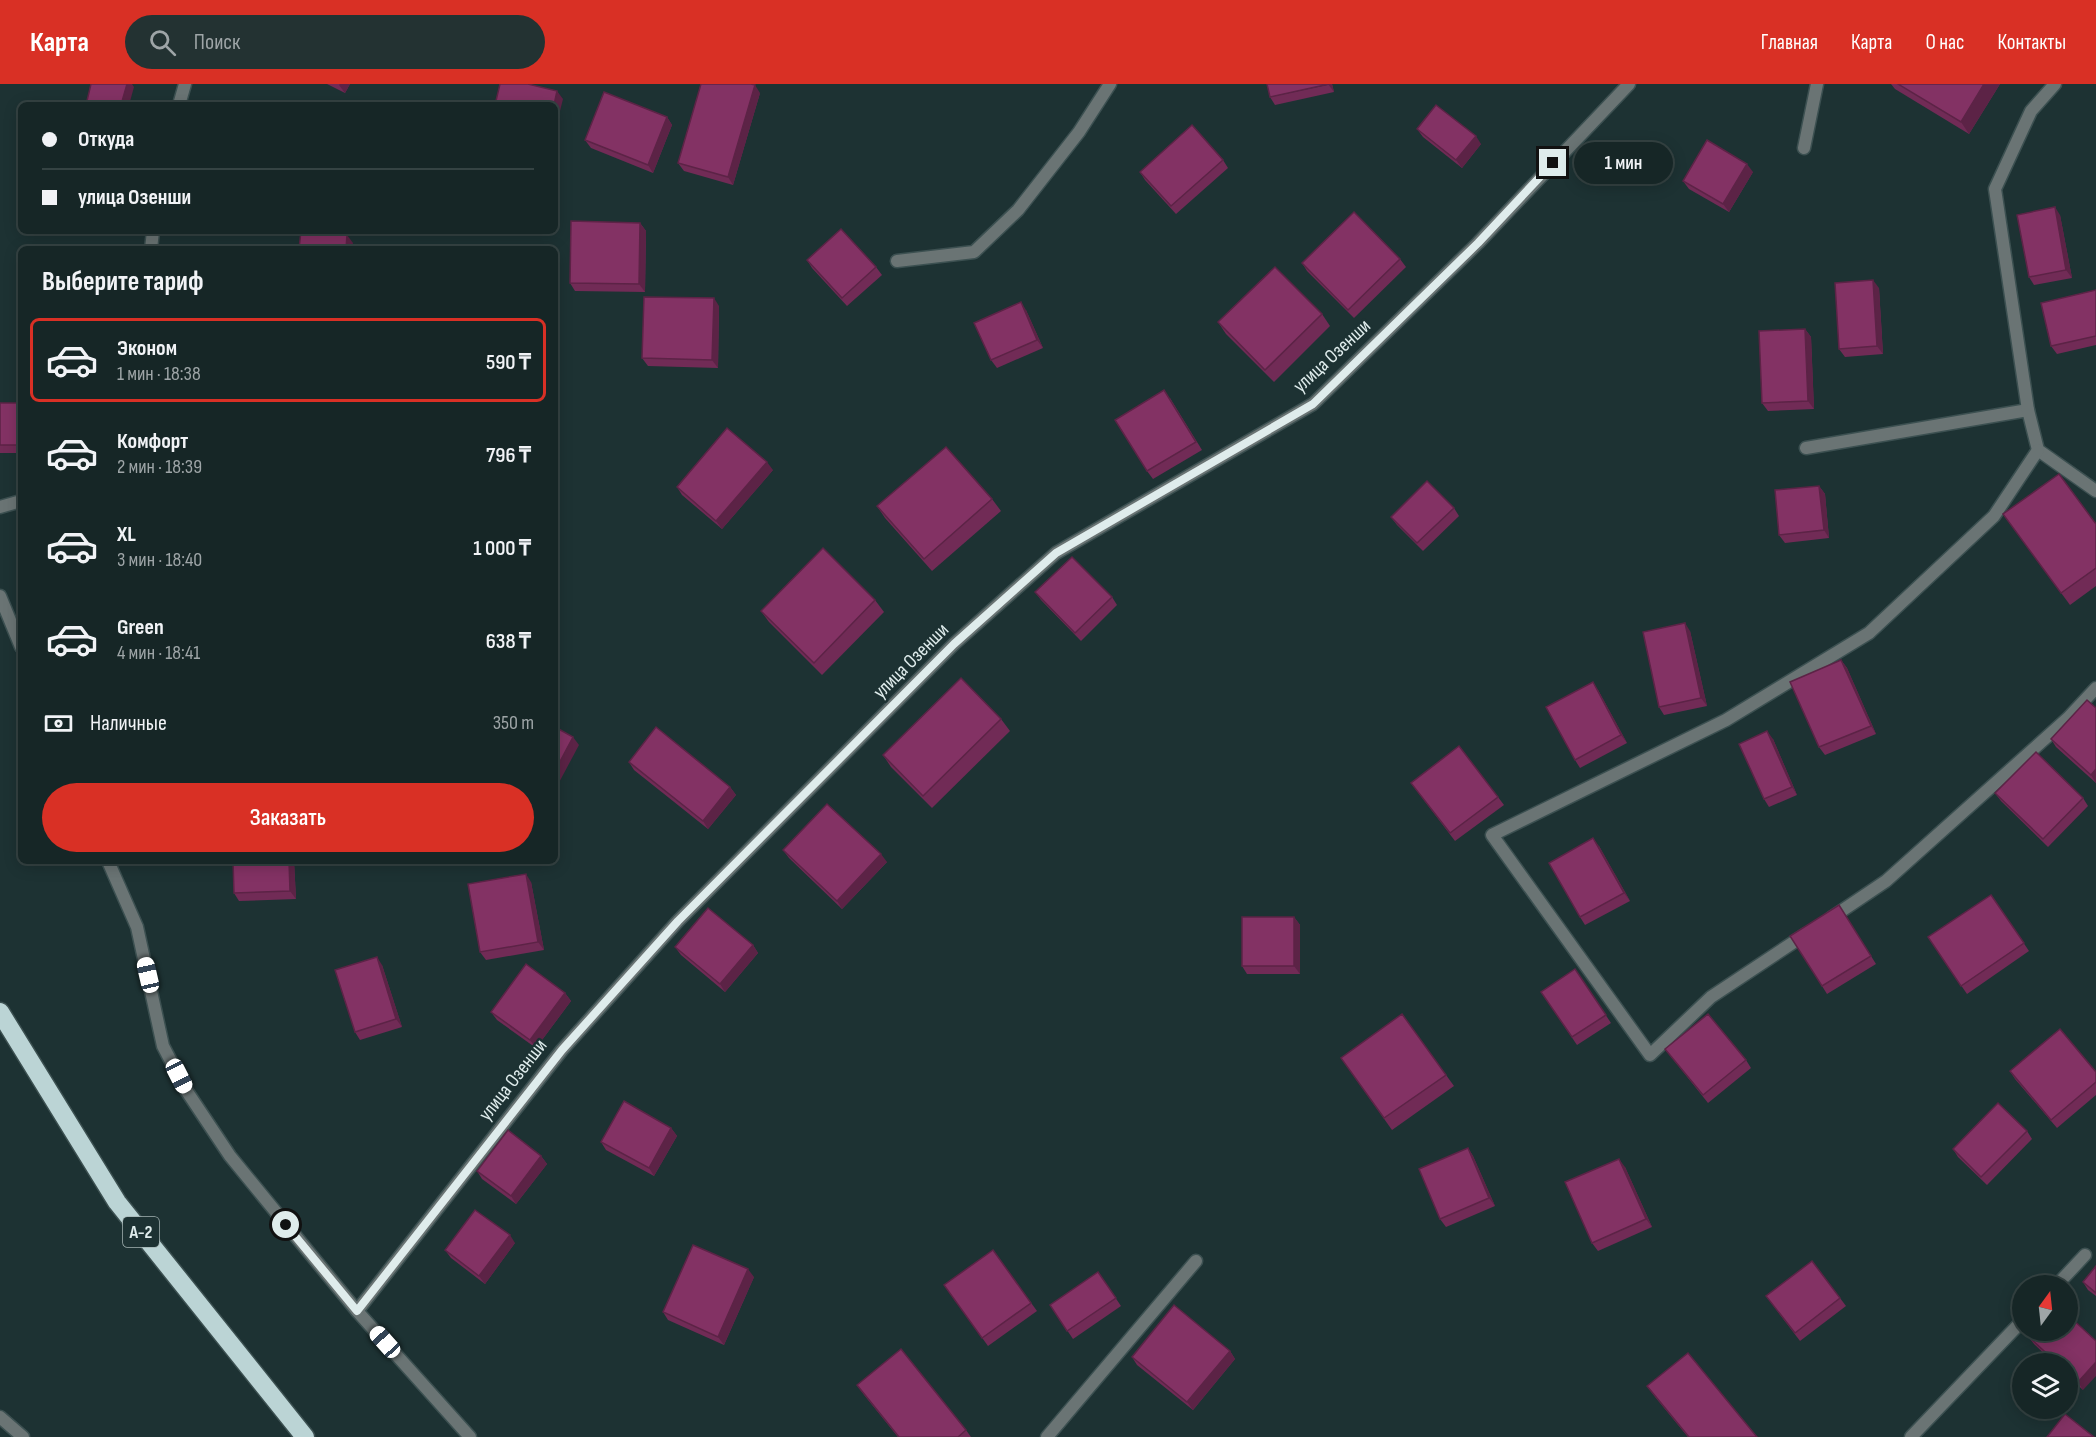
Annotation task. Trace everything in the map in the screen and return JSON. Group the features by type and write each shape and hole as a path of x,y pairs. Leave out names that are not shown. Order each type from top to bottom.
{"highway":[{"name":"A-2","path":"0,1012 117,1202 305,1437"}],"street":[{"path":"180,102 185,84"},
{"path":"897,261 974,252 1018,210 1079,132 1110,84"},
{"name":"улица Озенши","path":"357,1311 562,1050 678,921 954,644 1056,553 1313,404 1478,243 1629,84"},
{"path":"1804,148 1817,84"},
{"path":"2055,84 2031,111 1995,189 2028,410 2038,450 2096,491"},
{"path":"1806,448 2028,410"},
{"path":"2038,450 1994,516 1869,633 1726,720 1492,835 1650,1055 1711,997 1886,881 2068,718 2096,688"},
{"path":"0,507 18,502"},
{"path":"0,596 18,640"},
{"path":"109,864 137,927 163,1046 186,1090 230,1156 357,1311 470,1437"},
{"path":"2066,1275 2085,1255"},
{"path":"1047,1437 1196,1261"},
{"path":"1911,1437 2012,1331"},
{"path":"0,1417 17,1435"}],"building":[{"path":"91,84 127,84 122,102 87,102"},
{"path":"500,84 528,84 557,91 555,102 496,102"},
{"path":"701,84 755,85 728,177 678,163"},
{"path":"1267,84 1329,84 1270,97"},
{"path":"1898,84 1984,84 1961,122"},
{"path":"604,92 667,117 648,165 585,140"},
{"path":"1436,105 1476,136 1456,160 1417,129"},
{"path":"1192,125 1223,160 1171,206 1140,172"},
{"path":"1707,140 1747,164 1723,204 1683,181"},
{"path":"2055,207 2066,270 2029,277 2017,215"},
{"path":"1354,212 1400,259 1348,310 1302,263"},
{"path":"571,221 640,223 639,284 570,283"},
{"path":"841,229 876,267 842,298 807,260"},
{"path":"301,234 347,235 346,246 299,246"},
{"path":"1275,267 1322,314 1265,370 1218,322"},
{"path":"1873,280 1877,346 1839,349 1835,283"},
{"path":"2096,290 2096,336 2051,346 2041,303"},
{"path":"644,297 714,298 712,360 642,358"},
{"path":"1021,302 1037,340 991,360 974,323"},
{"path":"1805,329 1808,401 1762,403 1759,331"},
{"path":"1164,390 1196,442 1147,471 1115,420"},
{"path":"0,403 18,403 18,445 0,445"},
{"path":"727,428 767,462 716,521 677,487"},
{"path":"946,447 992,499 924,559 877,506"},
{"path":"2059,474 2096,524 2096,568 2061,593 2003,514"},
{"path":"1427,481 1454,508 1417,543 1391,517"},
{"path":"1819,486 1824,530 1779,535 1775,490"},
{"path":"823,548 875,600 814,663 761,611"},
{"path":"1072,557 1112,597 1075,633 1035,592"},
{"path":"1685,623 1701,698 1659,707 1643,632"},
{"path":"1841,660 1871,726 1819,747 1790,682"},
{"path":"961,678 1001,719 923,796 883,755"},
{"path":"1593,682 1621,735 1575,760 1546,707"},
{"path":"2087,700 2096,708 2096,769 2091,775 2051,739"},
{"path":"656,727 730,787 703,821 629,762"},
{"path":"558,729 573,737 558,765"},
{"path":"1767,731 1792,787 1764,799 1739,744"},
{"path":"1459,746 1498,797 1450,833 1411,783"},
{"path":"2036,752 2083,798 2043,839 1995,793"},
{"path":"827,804 881,854 837,901 783,850"},
{"path":"1593,838 1624,893 1580,917 1549,863"},
{"path":"233,864 289,864 290,891 234,893"},
{"path":"526,874 538,942 480,952 468,884"},
{"path":"1991,895 2024,943 1961,986 1928,937"},
{"path":"1839,905 1871,956 1822,986 1790,936"},
{"path":"708,908 753,945 720,984 675,947"},
{"path":"1242,917 1294,917 1294,966 1242,966"},
{"path":"377,957 396,1019 355,1032 335,970"},
{"path":"526,964 565,993 530,1040 491,1012"},
{"path":"1575,969 1606,1015 1572,1037 1541,992"},
{"path":"1402,1014 1446,1075 1384,1118 1341,1058"},
{"path":"1708,1014 1746,1060 1703,1095 1665,1049"},
{"path":"2060,1029 2096,1072 2096,1082 2051,1120 2010,1071"},
{"path":"624,1101 671,1128 649,1168 601,1142"},
{"path":"1998,1103 2027,1131 1981,1177 1953,1149"},
{"path":"508,1130 541,1156 511,1196 477,1171"},
{"path":"1468,1148 1489,1198 1440,1219 1419,1169"},
{"path":"1619,1159 1646,1219 1592,1243 1565,1182"},
{"path":"475,1210 510,1235 479,1276 445,1250"},
{"path":"693,1245 748,1269 718,1337 663,1312"},
{"path":"993,1250 1031,1303 982,1338 944,1285"},
{"path":"1812,1261 1840,1298 1795,1333 1766,1296"},
{"path":"2096,1266 2096,1293 2083,1282"},
{"path":"1098,1272 1116,1298 1067,1331 1050,1305"},
{"path":"1174,1305 1230,1351 1187,1402 1132,1357"},
{"path":"2078,1324 2096,1341 2096,1362 2078,1382 2078,1353 2046,1353 2033,1341 2078,1341"},
{"path":"901,1349 966,1430 958,1437 899,1437 857,1385"},
{"path":"1688,1353 1757,1437 1689,1437 1647,1386"},
{"path":"2061,1419 2071,1419 2094,1437 2047,1437"}],"route":[{"path":"286,1225 357,1311 562,1050 678,921 954,644 1056,553 1313,404 1478,243 1553,163"}]}
